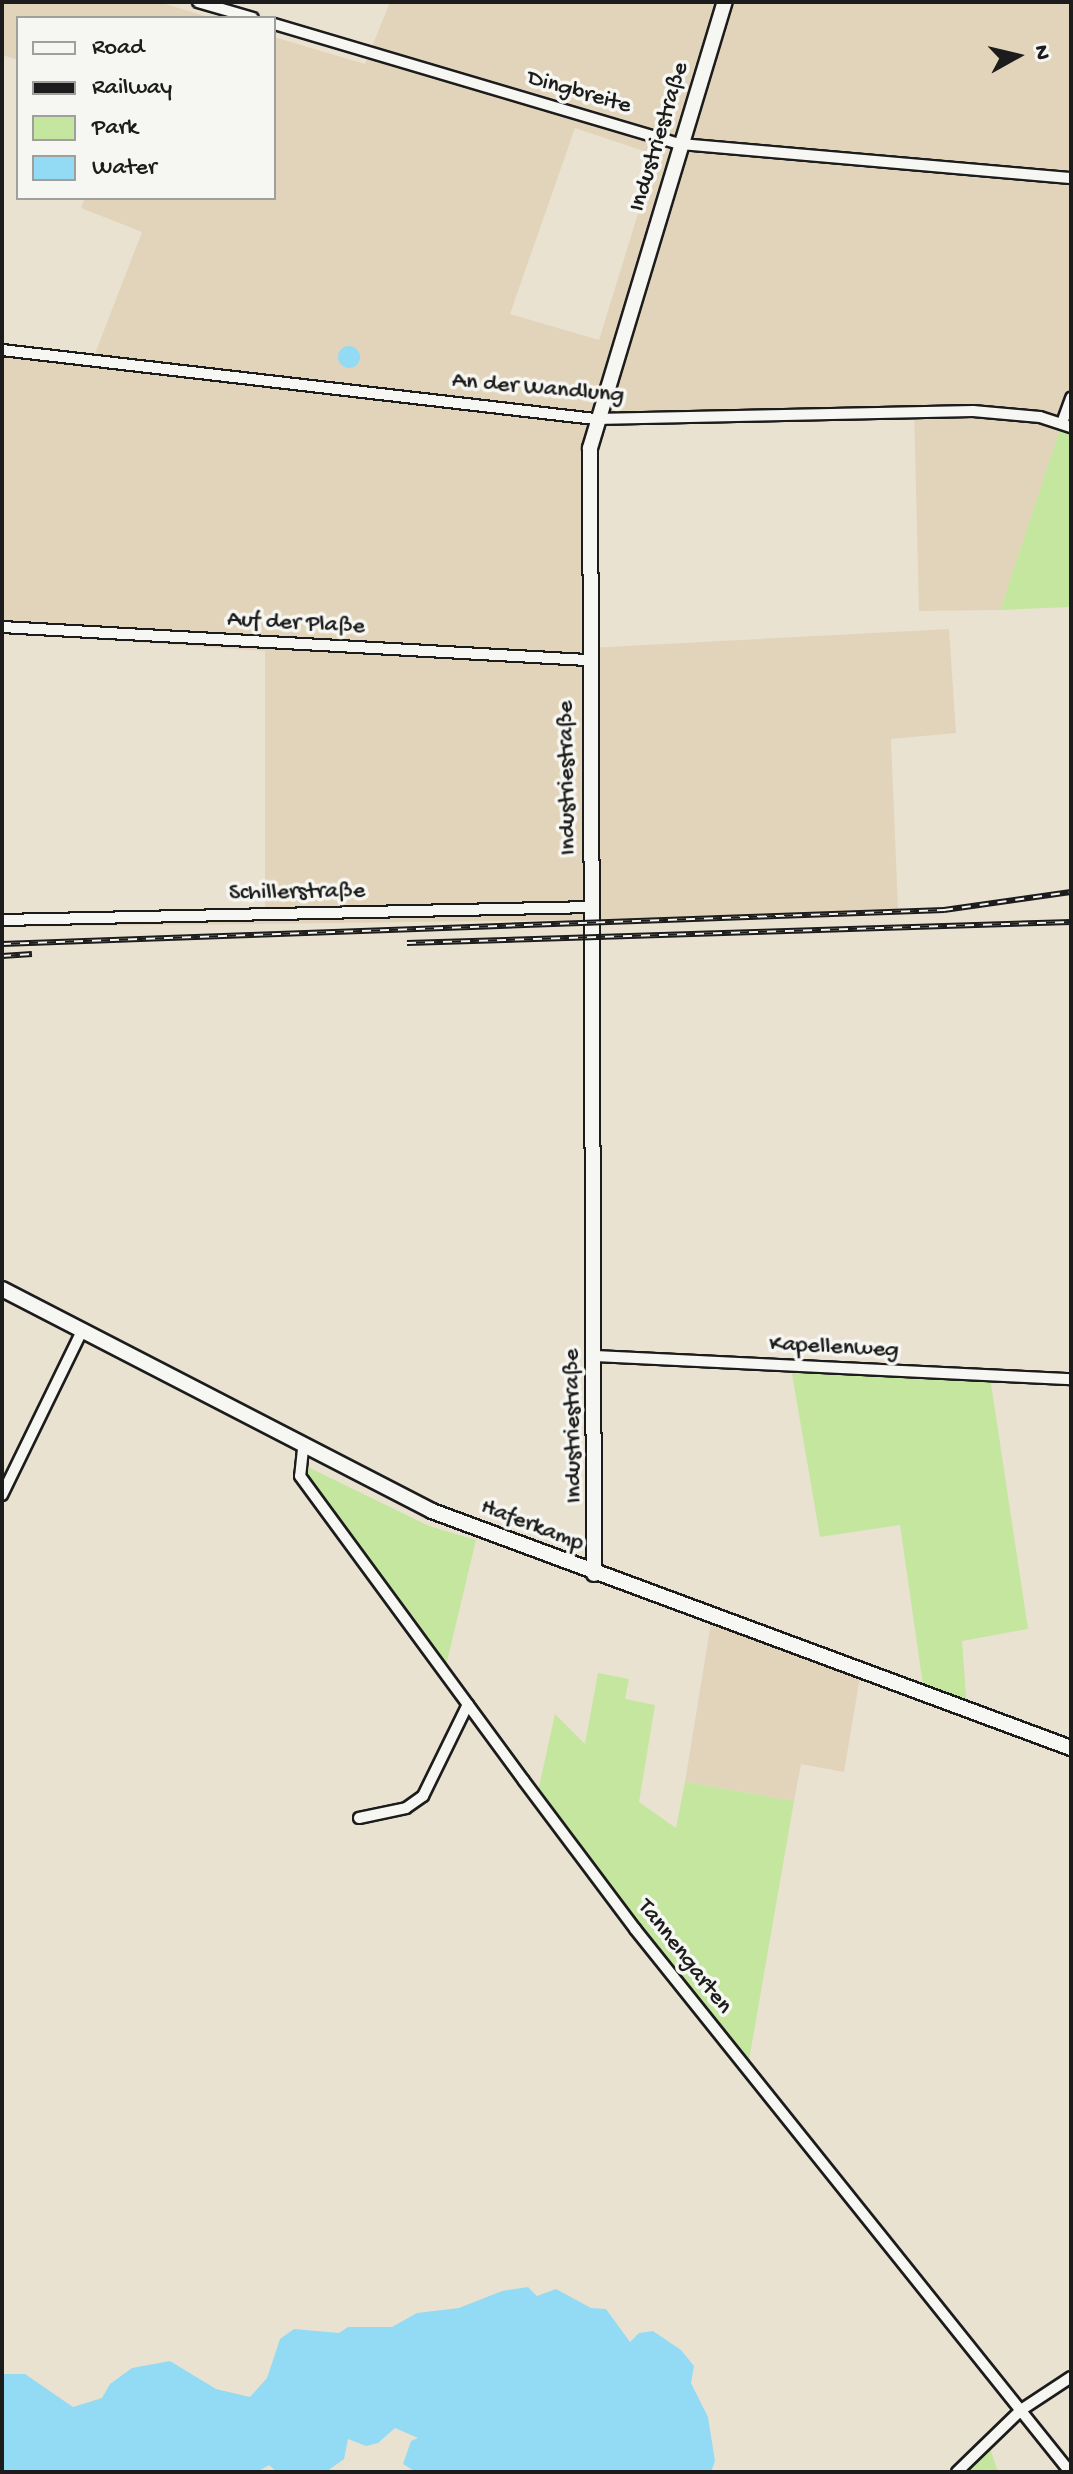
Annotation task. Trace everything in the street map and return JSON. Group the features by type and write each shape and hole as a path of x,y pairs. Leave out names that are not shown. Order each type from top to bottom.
{"street":[{"path":"198,2 246,16"},
{"name":"Industriestraße","path":"594,1574 593,907 587,660 587,485 595,419 725,2"},
{"name":"Dingbreite","path":"276,25 680,144 1071,178"},
{"name":"An der Wandlung","path":"2,350 595,419 936,411 1007,413 1067,425"},
{"path":"1067,425 1071,398"},
{"name":"Auf der Plaße","path":"2,627 587,660"},
{"name":"Schillerstraße","path":"2,920 593,907"},
{"name":"Haferkamp","path":"2,1289 303,1449 421,1507 594,1574 1071,1748"},
{"path":"2,1495 82,1331"},
{"name":"Kapellenweg","path":"595,1356 1071,1379"},
{"name":"Tannengarten","path":"303,1449 300,1476 635,1929 1070,2472"},
{"path":"359,1818 415,1804 468,1704"},
{"path":"957,2472 1021,2410 1071,2377"}],"shaded area":[{"path":"2,2 159,2 205,16 16,16 16,59 2,55"},
{"path":"390,2 1071,2 1071,398 1000,610 919,611 914,412 595,419 588,648 949,629 956,733 891,739 898,909 743,918 2,927 2,915 265,913 265,651 2,633 2,344 94,356 142,232 81,208 84,200 276,200 276,38 365,64","holes":["575,128 656,155 599,340 510,314"]},
{"path":"711,1622 861,1671 844,1772 801,1764 794,1801 685,1782"}],"green space":[{"path":"1062,423 1071,434 1071,607 1000,610"},
{"path":"791,1368 990,1377 1028,1629 962,1641 967,1709 924,1692 900,1525 820,1537"},
{"path":"308,1467 429,1526 476,1540 445,1670 306,1479"},
{"path":"598,1673 629,1679 625,1699 655,1705 639,1802 676,1828 685,1782 794,1801 748,2066 537,1796 555,1714 585,1744"},
{"path":"989,2445 998,2472 964,2472"}],"water":[{"path":"349,346 357,349 360,357 357,365 349,368 341,365 338,357 341,349"},
{"path":"528,2287 537,2296 556,2289 591,2308 606,2309 630,2342 639,2333 653,2331 681,2350 694,2366 691,2383 708,2417 715,2461 711,2472 416,2472 403,2464 411,2441 418,2438 395,2428 378,2443 366,2446 348,2439 344,2459 326,2472 277,2472 269,2465 257,2472 2,2472 2,2374 25,2374 73,2407 102,2398 110,2384 132,2368 170,2361 216,2389 250,2397 267,2378 280,2339 294,2329 339,2333 348,2327 392,2327 417,2313 459,2308 502,2291"}],"railway":[{"path":"2,944 944,910 1071,892"},
{"path":"407,943 1071,922"},
{"path":"2,956 32,954"}]}
